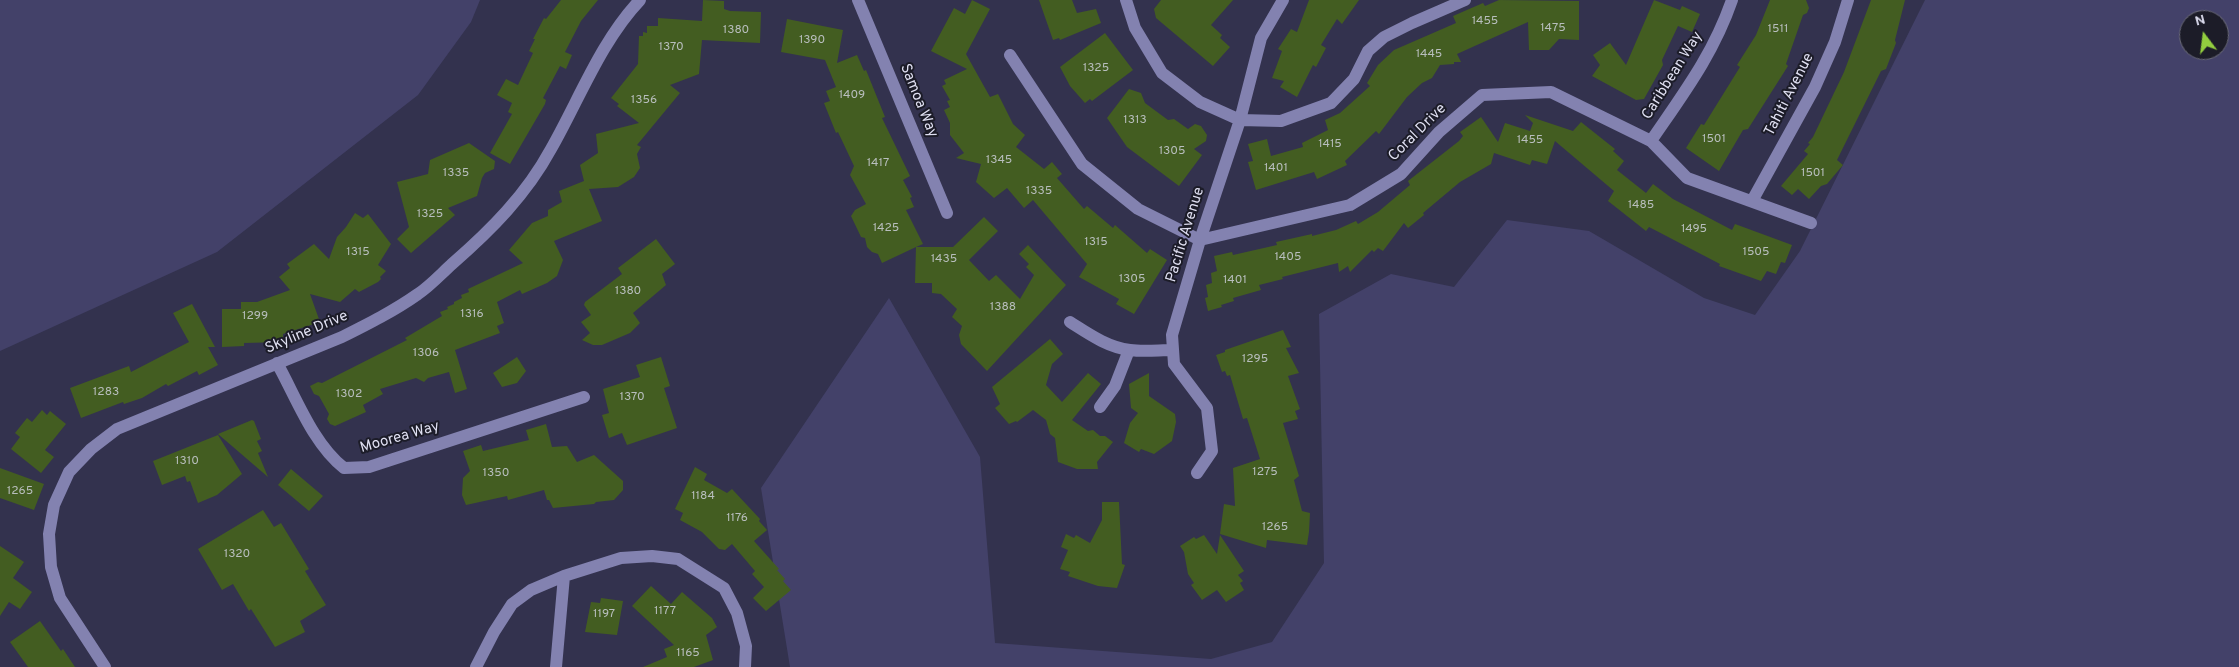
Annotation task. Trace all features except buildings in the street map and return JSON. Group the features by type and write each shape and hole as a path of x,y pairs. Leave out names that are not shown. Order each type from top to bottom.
{"street":[{"name":"Skyline Drive","path":"105,667 60,598 51,566 49,534 54,505 69,472 91,449 117,429 366,325 419,294 498,223 535,174 624,17 640,0"},
{"name":"Samoa Way","path":"858,0 946,214"},
{"path":"1126,0 1136,28 1162,73 1200,102 1240,120 1281,121 1331,103 1354,79 1368,51 1384,37 1465,0"},
{"name":"Pacific Avenue","path":"1197,473 1212,451 1207,408 1174,364 1172,335 1200,240 1240,120 1261,38 1283,0"},
{"name":"Caribbean Way","path":"1651,141 1706,61 1732,0"},
{"name":"Tahiti Avenue","path":"1752,201 1815,87 1835,42 1848,0"},
{"path":"1010,55 1082,164 1138,209 1200,240"},
{"name":"Coral Drive","path":"1200,240 1350,205 1401,174 1439,132 1482,96 1551,92 1651,141 1687,178 1811,223"},
{"path":"1070,322 1098,340 1129,350 1173,350"},
{"path":"1100,407 1115,386 1129,350"},
{"name":"Moorea Way","path":"277,363 320,444 331,458 344,468 369,467 584,397"},
{"path":"476,667 494,632 512,604 531,590 564,576 621,558 652,556 678,559 724,588 738,613 746,646 745,667"},
{"path":"556,667 564,576"}],"shaded area":[{"path":"0,0 480,0 471,22 418,95 217,252 0,351"},
{"path":"1925,0 2239,0 2239,667 790,667 761,488 889,298 980,457 995,643 1211,659 1272,642 1324,563 1319,314 1391,274 1454,287 1507,220 1589,231 1704,298 1755,315 1800,251"}]}
